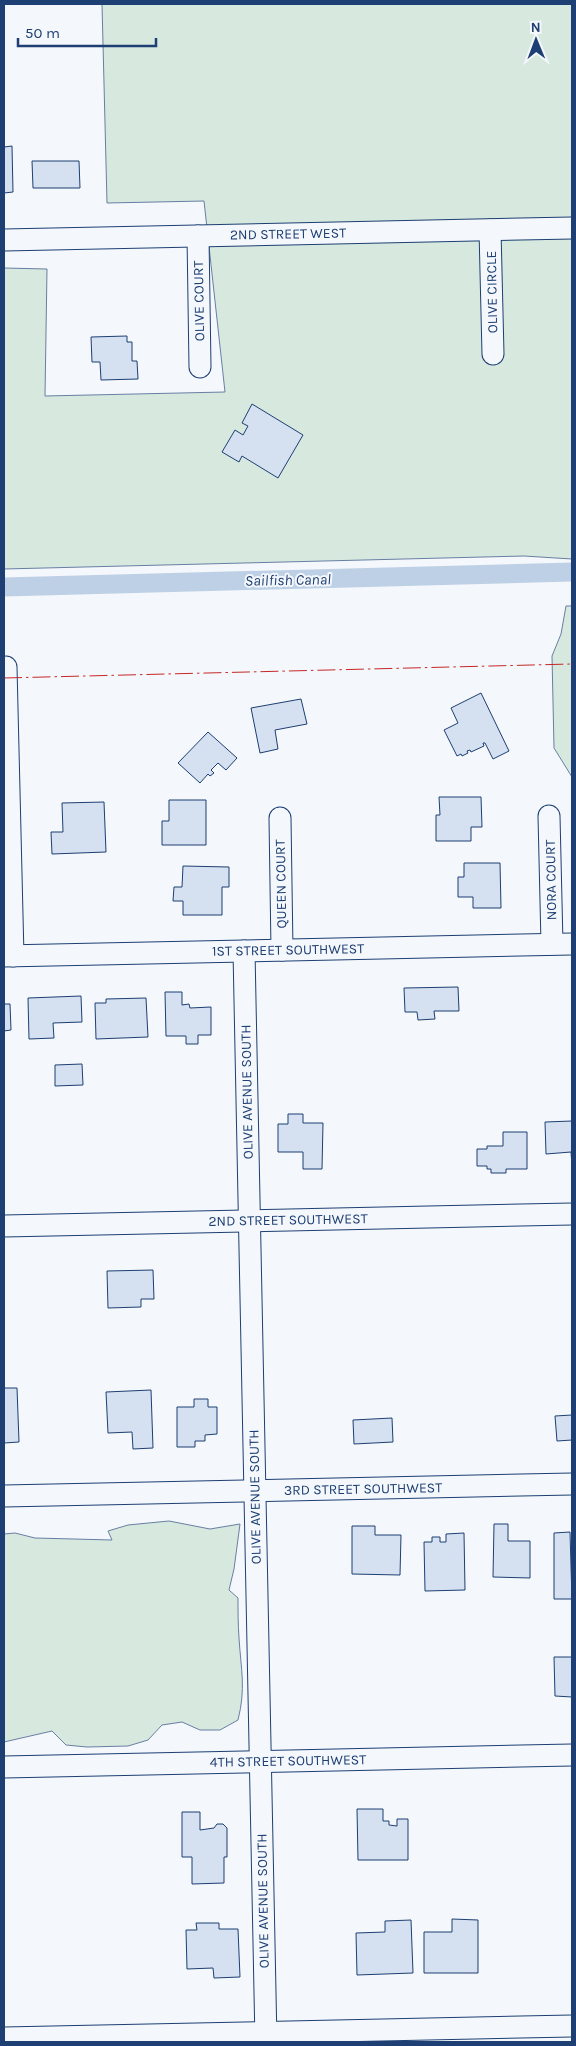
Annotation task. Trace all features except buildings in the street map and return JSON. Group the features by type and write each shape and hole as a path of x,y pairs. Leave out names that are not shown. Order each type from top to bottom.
{"street":[{"name":"2ND STREET WEST","path":"4,240 572,228"},
{"name":"OLIVE CIRCLE","path":"490,230 493,354"},
{"name":"OLIVE COURT","path":"198,236 200,367"},
{"path":"6,667 9,956"},
{"name":"NORA COURT","path":"549,816 562,944"},
{"name":"QUEEN COURT","path":"280,818 282,950"},
{"name":"1ST STREET SOUTHWEST","path":"9,956 562,944"},
{"name":"OLIVE AVENUE SOUTH","path":"244,951 266,2038"},
{"name":"2ND STREET SOUTHWEST","path":"4,1226 572,1214"},
{"name":"3RD STREET SOUTHWEST","path":"4,1496 572,1484"},
{"name":"4TH STREET SOUTHWEST","path":"4,1767 572,1755"},
{"path":"4,2038 266,2038 572,2026"}],"shaded area":[{"path":"102,4 572,4 572,559 524,556 4,569 4,268 47,269 45,396 225,392 204,201 107,203"},
{"path":"566,606 572,606 572,777 554,748 552,656 561,634"},
{"path":"169,1521 210,1529 240,1524 229,1590 238,1598 242,1698 238,1720 220,1730 200,1730 182,1722 162,1725 148,1740 128,1746 87,1747 66,1745 52,1731 4,1742 4,1534 15,1533 35,1538 112,1540 108,1531 128,1525"}],"waterway":[{"name":"Sailfish Canal","path":"4,587 572,572"}],"power":[{"path":"4,678 572,664"}]}
